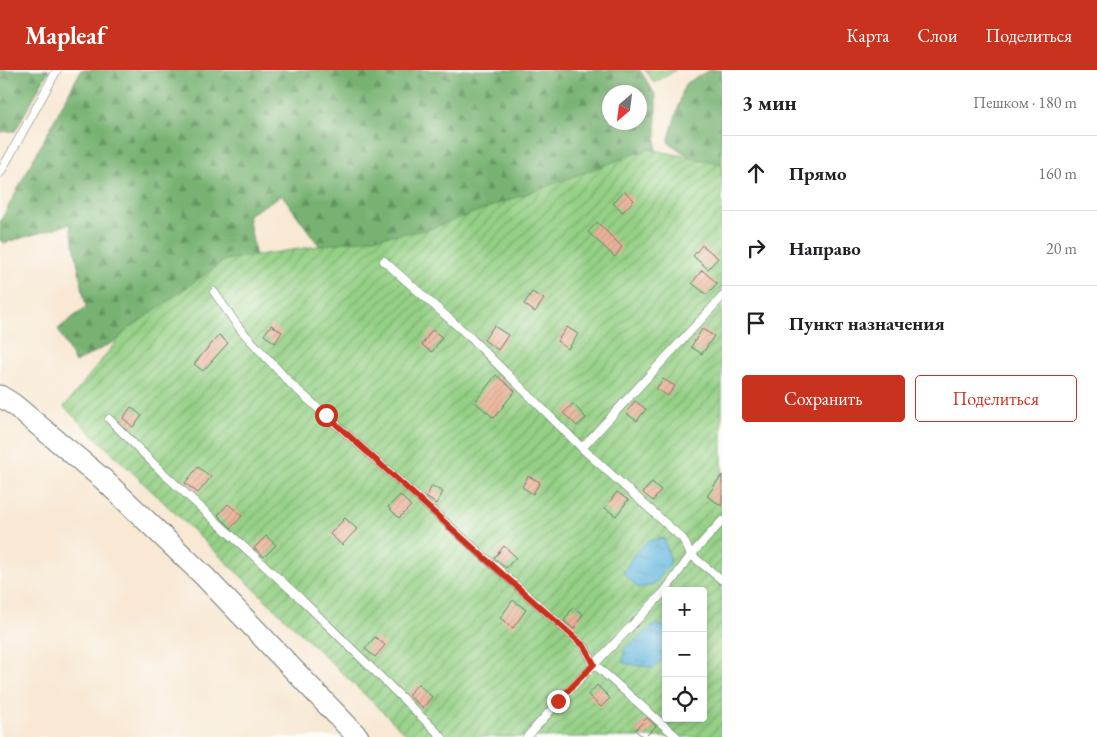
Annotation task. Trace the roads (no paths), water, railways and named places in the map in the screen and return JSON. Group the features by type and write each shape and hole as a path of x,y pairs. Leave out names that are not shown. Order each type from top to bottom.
{"main road":[{"path":"0,396 104,480 204,576 358,737"}],"lane":[{"path":"0,173 57,70"},
{"path":"384,261 471,338 582,448 683,539 691,555 722,580"},
{"path":"214,292 240,330 292,384 584,646 594,664 677,737"},
{"path":"582,448 722,297"},
{"path":"109,419 162,472 300,598 442,737"},
{"path":"527,737 558,701 664,592 691,555 722,521"}],"water":[{"path":"664,538 671,562 654,585 638,588 623,573 634,554 647,541"},
{"path":"656,624 662,626 662,661 654,668 623,663 624,649"}]}
